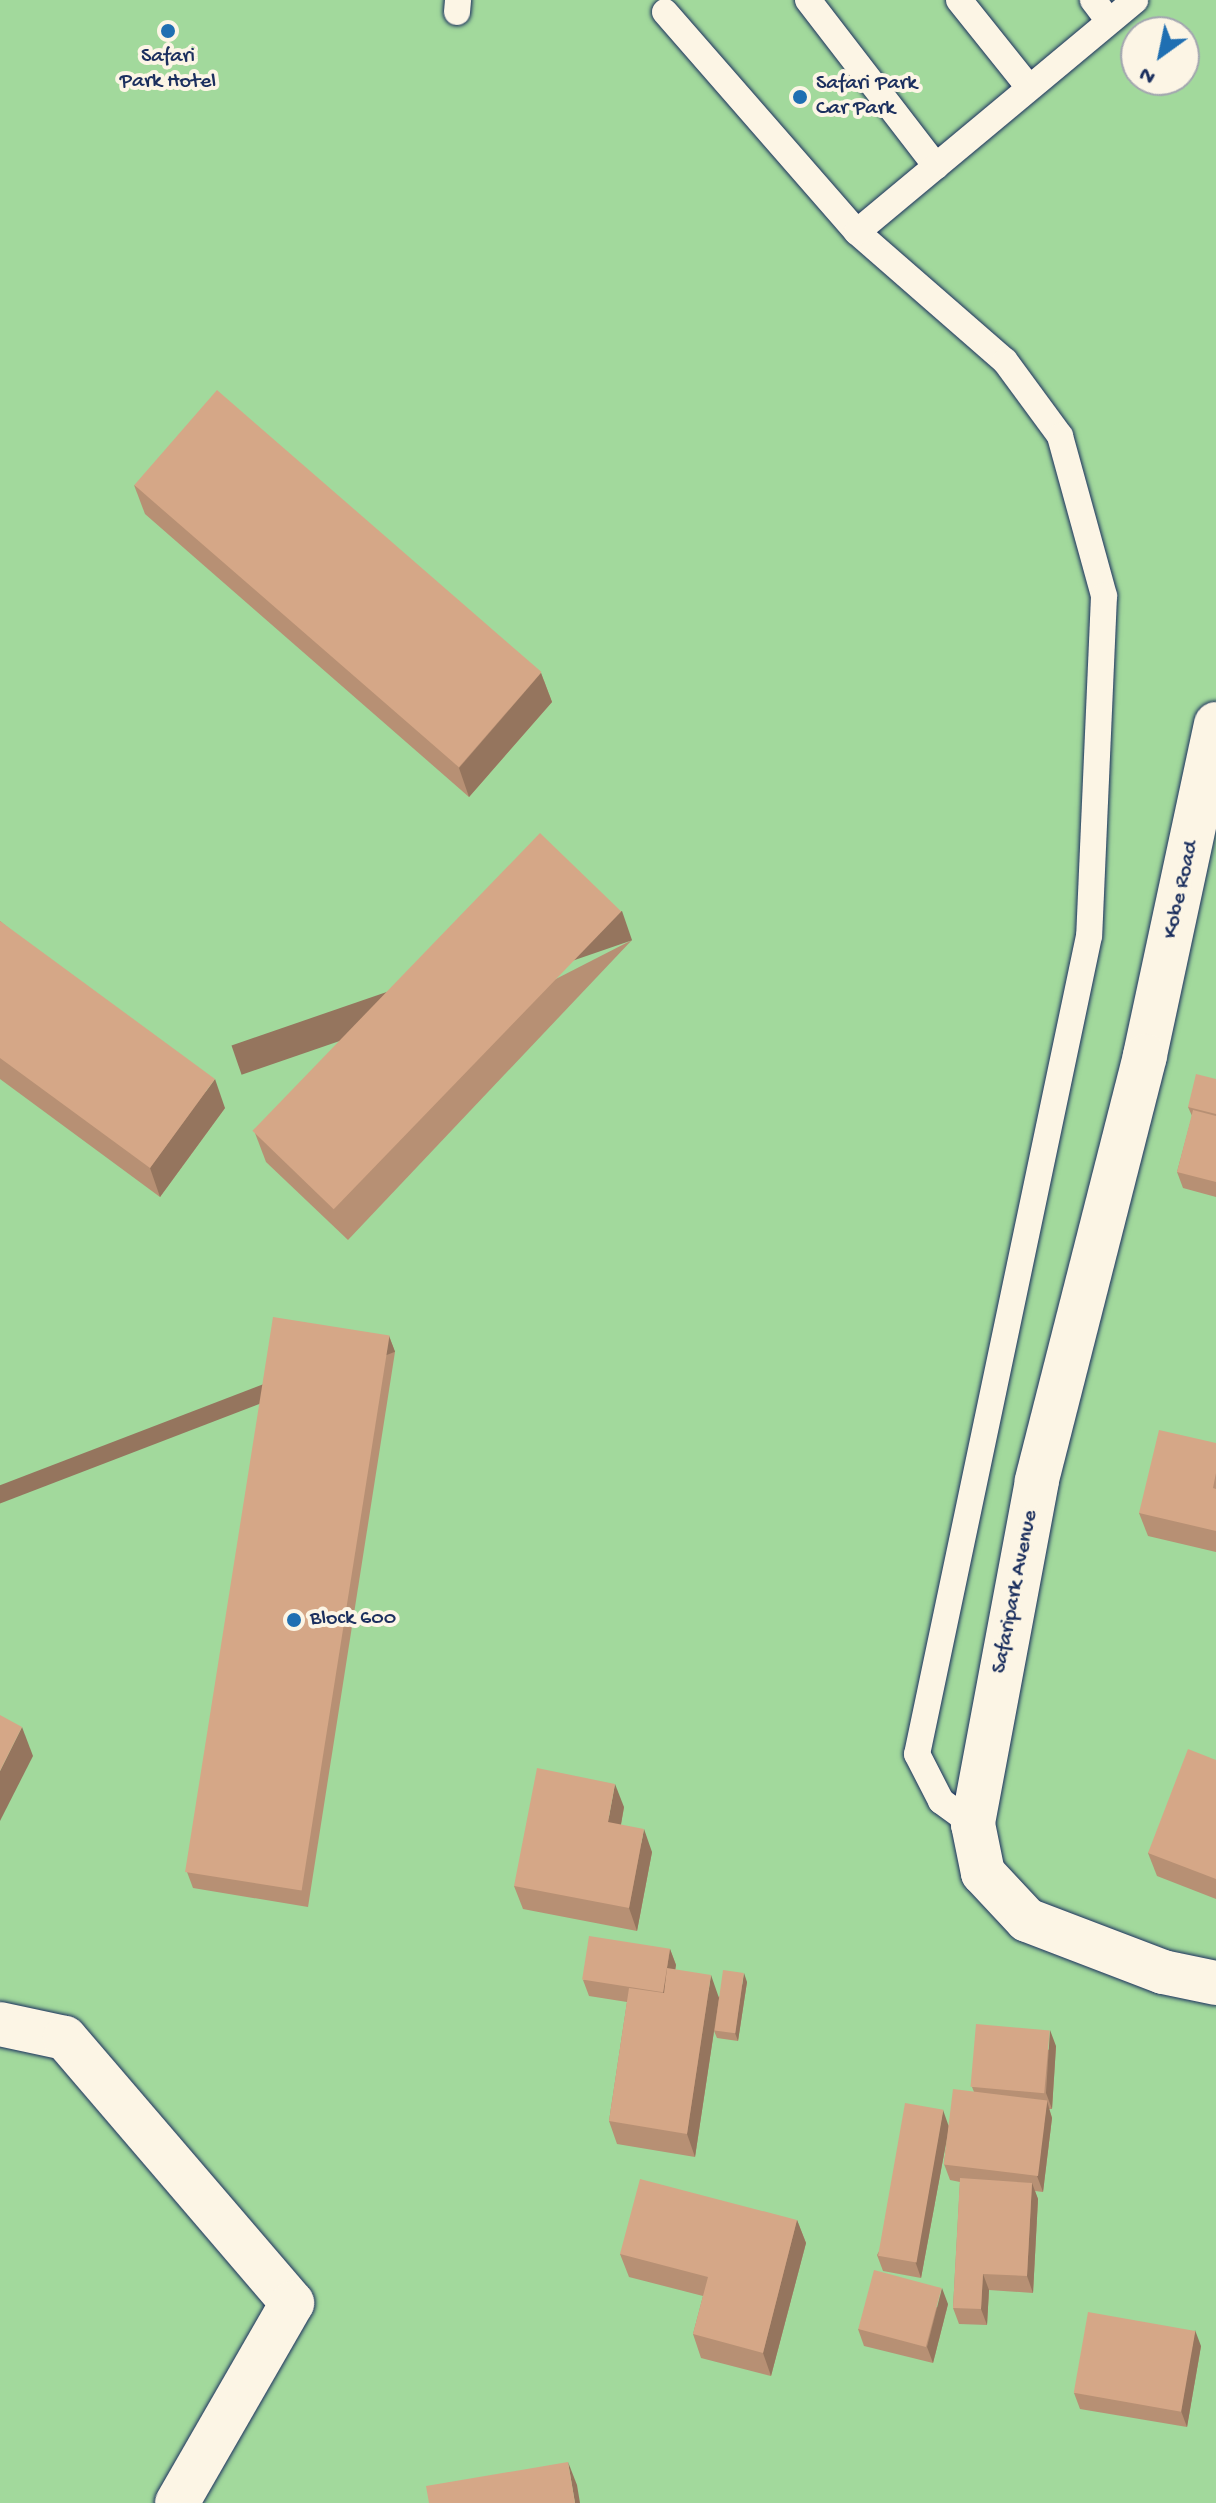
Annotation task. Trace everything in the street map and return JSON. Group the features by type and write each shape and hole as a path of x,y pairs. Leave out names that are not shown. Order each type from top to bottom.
{"street":[{"name":"Kobe Road","path":"1145,1056 1207,819 1216,724"},
{"name":"Safaripark Avenue","path":"1145,1056 1037,1481 973,1824 983,1873 1027,1920 1148,1967 1216,1983"},
{"path":"0,2024 65,2038 292,2303 177,2503"}],"lane":[{"path":"808,0 936,166"},
{"path":"959,0 1027,85"},
{"path":"1093,0 1109,21"},
{"path":"857,232 1027,85 1135,0"},
{"path":"665,12 857,232 1005,361 1060,436 1104,596 1089,936 917,1754 941,1801 973,1824"}],"green space":[{"path":"0,0 1216,0 1216,2503 0,2503"}],"building":[{"path":"217,390 542,672 459,767 134,485"},
{"path":"540,833 621,911 334,1209 252,1131"},
{"path":"0,921 215,1079 150,1168 0,1058"},
{"path":"1196,1074 1216,1079 1216,1114 1188,1107"},
{"path":"1193,1110 1216,1116 1216,1182 1177,1172"},
{"name":"Block 600","path":"273,1317 390,1335 302,1891 185,1872"},
{"path":"1159,1430 1216,1443 1213,1488 1216,1489 1216,1531 1139,1513"},
{"path":"0,1715 22,1727 0,1771"},
{"path":"1188,1749 1216,1760 1216,1879 1148,1853"},
{"path":"537,1768 615,1784 608,1822 644,1829 629,1908 514,1886"},
{"path":"589,1936 670,1949 663,1992 582,1979"},
{"path":"667,1968 711,1975 687,2134 609,2121 629,1988 664,1993"},
{"path":"723,1970 744,1973 735,2033 715,2030"},
{"path":"976,2024 1050,2030 1044,2093 971,2087"},
{"path":"953,2089 1047,2101 1038,2176 944,2164"},
{"path":"905,2103 943,2110 916,2262 878,2256"},
{"path":"960,2178 1032,2183 1027,2276 983,2274 981,2309 953,2308"},
{"path":"640,2179 797,2220 763,2353 693,2334 708,2277 620,2254"},
{"path":"874,2270 942,2288 926,2347 858,2329"},
{"path":"1088,2312 1195,2331 1181,2412 1074,2393"},
{"path":"568,2462 575,2503 429,2503 426,2486"}],"place":[{"name":"Safari Park Hotel","path":"168,31"},
{"name":"Safari Park Car Park","path":"800,97"},
{"name":"Block 600","path":"294,1620"}]}
